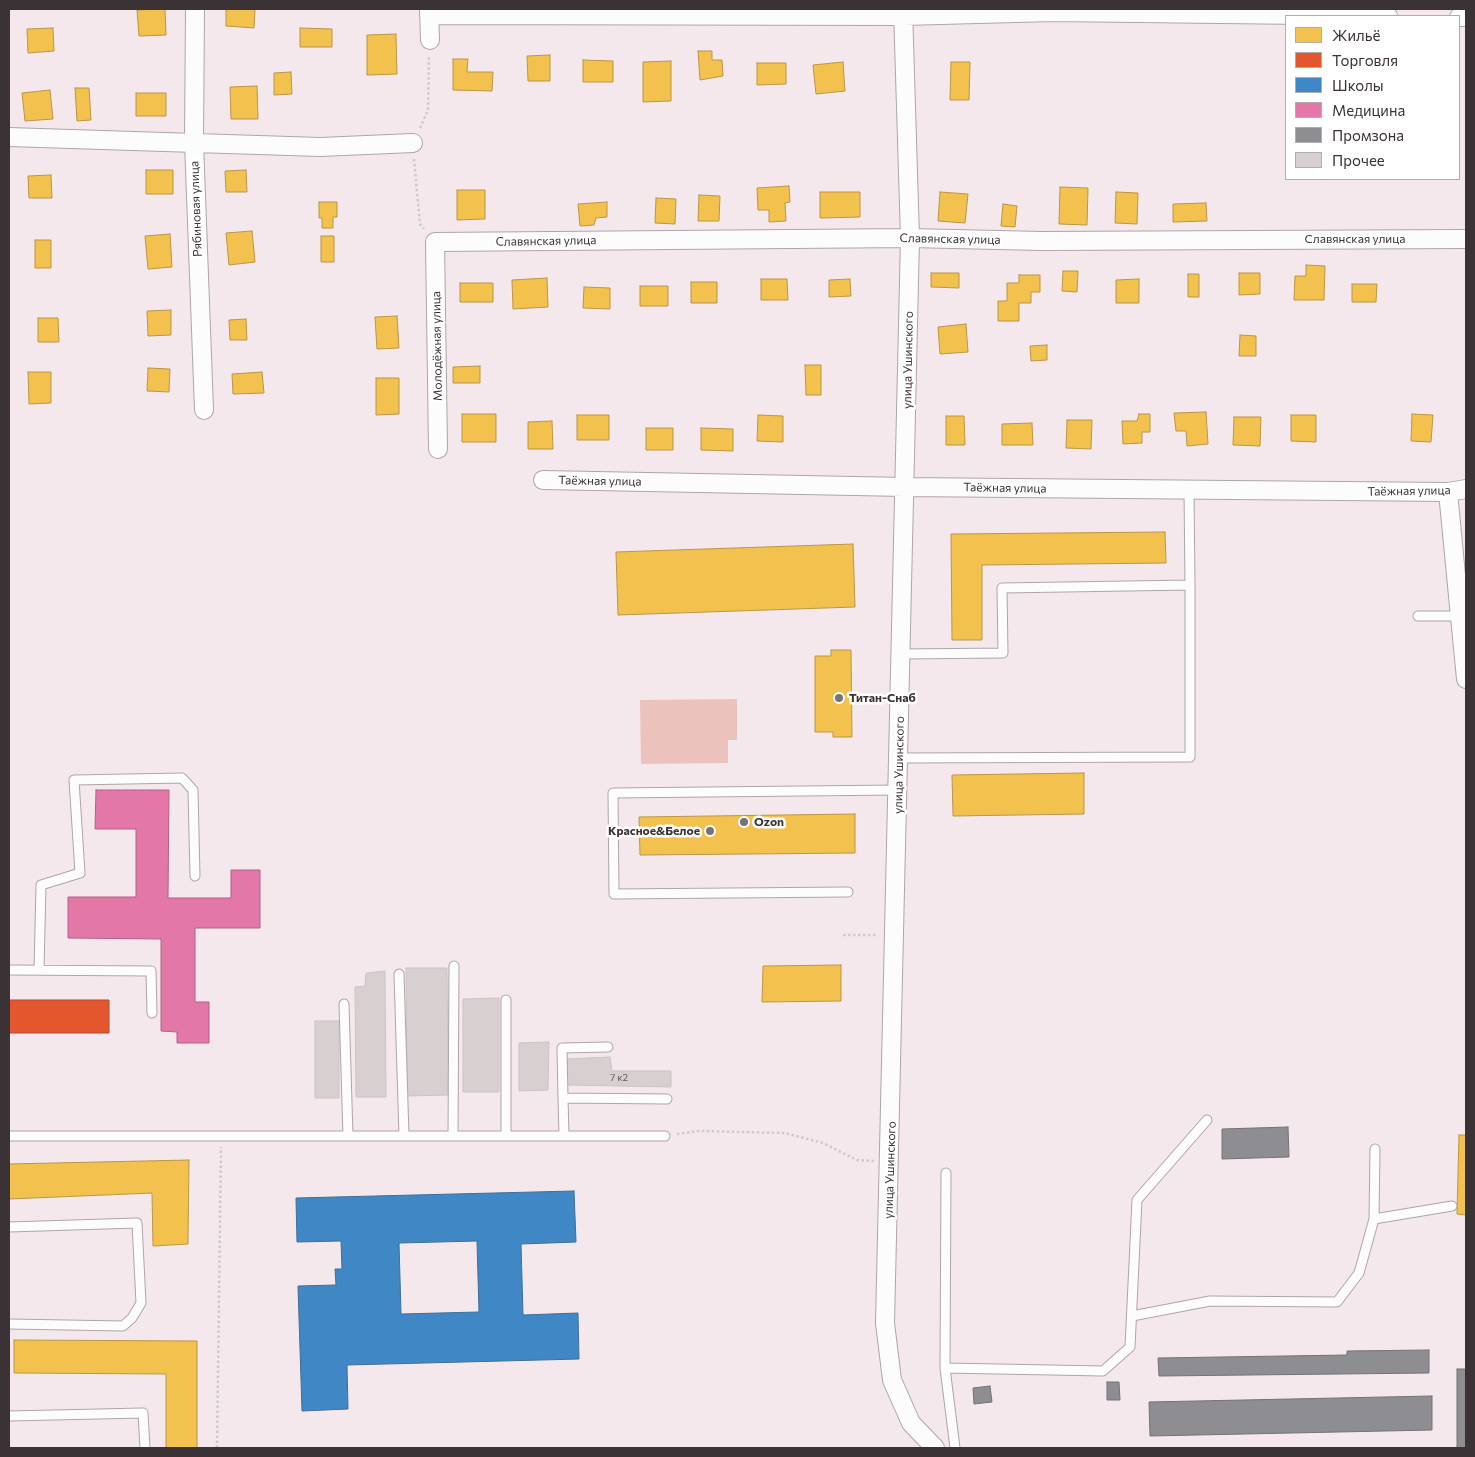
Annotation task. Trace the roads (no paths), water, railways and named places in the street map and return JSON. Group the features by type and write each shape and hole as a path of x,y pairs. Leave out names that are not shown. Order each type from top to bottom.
{"street":[{"name":"Рябиновая улица","path":"195,9 194,142 204,410"},
{"path":"430,40 429,12 1054,12 1304,15"},
{"name":"улица Ушинского","path":"903,12 910,238 906,487 885,1323 892,1380 911,1423 935,1448"},
{"path":"9,137 320,146 413,143"},
{"name":"Славянская улица","path":"435,242 910,238 1042,241 1466,239"},
{"name":"Молодёжная улица","path":"435,242 438,449"},
{"name":"Таёжная улица","path":"543,480 1189,490 1448,492 1466,489"},
{"path":"1448,492 1466,679"}],"lane":[{"path":"899,758 1190,757 1189,490"},
{"path":"902,654 1003,653 1002,588 1190,585"},
{"path":"1418,616 1460,616"},
{"path":"39,970 41,885 80,873 74,780 182,778 193,790 195,876"},
{"path":"848,892 614,894 613,793 898,790"},
{"path":"453,1136 454,966"},
{"path":"9,970 151,971 152,1013"},
{"path":"399,974 404,1136"},
{"path":"506,1000 506,1136"},
{"path":"344,1004 348,1136"},
{"path":"564,1136 562,1048 608,1047"},
{"path":"563,1098 667,1099"},
{"path":"945,1368 1103,1371 1130,1347 1137,1200 1207,1120"},
{"path":"9,1136 664,1136"},
{"path":"1132,1316 1210,1301 1337,1302 1359,1273 1374,1218 1375,1149"},
{"path":"946,1174 945,1368 955,1448"},
{"path":"1374,1218 1452,1206"},
{"path":"9,1227 137,1223 141,1302 132,1318 123,1326 9,1324"},
{"path":"9,1416 143,1413 145,1448"}],"place":[{"name":"Титан-Снаб","path":"839,698"},
{"name":"Ozon","path":"744,822"},
{"name":"Красное&Белое","path":"710,831"}]}
